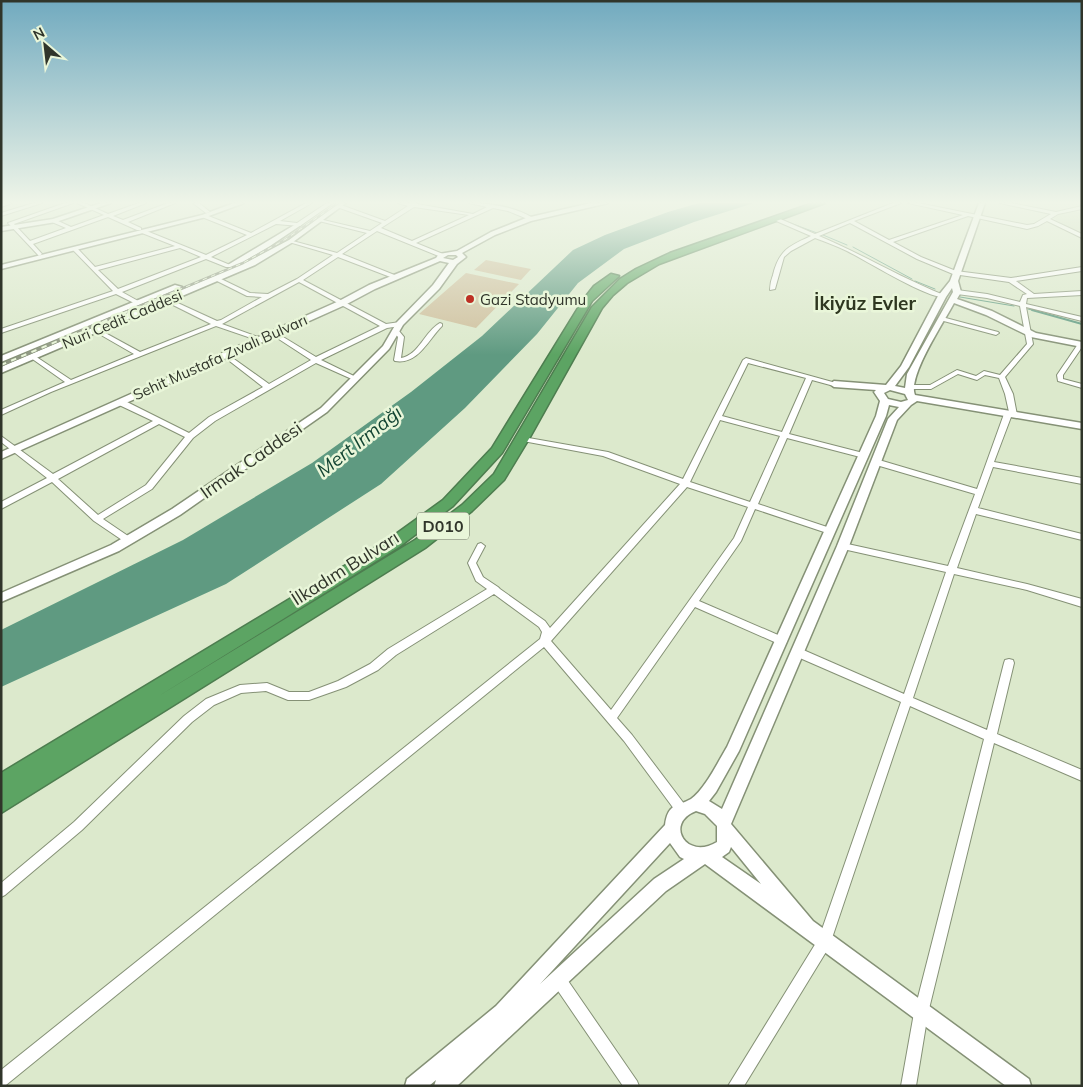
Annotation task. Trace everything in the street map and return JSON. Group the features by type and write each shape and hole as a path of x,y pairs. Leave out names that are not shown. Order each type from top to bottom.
{"highway":[{"name":"İlkadım Bulvarı","path":"1,784 394,544 448,503 497,450 588,300 609,280 648,258 660,254"},
{"name":"İlkadım Bulvarı","path":"1,804 420,544 466,508 499,477 523,440 608,293 640,270 679,254"}],"street":[{"path":"1,265 39,254"},
{"path":"1,265 53,254"},
{"path":"79,254 118,292 138,303"},
{"path":"94,269 153,254"},
{"path":"198,254 228,266"},
{"path":"1,331 56,311 118,292 214,254"},
{"name":"Nuri Cedit Caddesi","path":"1,359 228,266 251,254"},
{"name":"Nuri Cedit Caddesi","path":"1,370 217,279 270,254"},
{"path":"334,254 395,277"},
{"path":"433,254 440,257 456,258"},
{"name":"Irmak Caddesi","path":"1,598 53,577 128,540 176,512 324,410 356,379 398,328 436,287 456,258 462,254"},
{"path":"772,289 783,255 785,254"},
{"path":"856,254 922,288 942,296"},
{"path":"910,254 954,277 1011,280 1082,269"},
{"path":"962,254 954,277 905,367 887,387 879,392 883,399 881,416 732,751 711,787 672,821 672,829 674,837 684,850 704,857 807,927 824,942 1022,1086"},
{"path":"1,413 217,324 271,296 338,255"},
{"name":"Sehit Mustafa Zıvalı Bulvarı","path":"1,456 440,257"},
{"path":"443,1086 660,885 723,847 725,827 843,546 893,419 910,396 911,374 957,292 954,277"},
{"path":"217,279 249,294 271,296"},
{"path":"299,280 385,326 398,328 401,337 397,360 406,361 411,359 430,334 440,325"},
{"path":"1011,280 1031,294"},
{"path":"957,292 1024,305 1082,320"},
{"path":"1002,377 1030,344 1022,300 1025,296 1031,294 1082,293"},
{"path":"167,300 217,324 259,339"},
{"path":"952,300 989,313 1028,332 1048,339 1081,345 1060,374 1060,380 1082,386"},
{"path":"942,319 996,333"},
{"path":"97,519 150,487 190,436 212,419 316,360 385,326"},
{"path":"96,330 140,355"},
{"path":"273,333 316,360 356,379"},
{"path":"225,355 268,387"},
{"path":"33,357 71,383"},
{"path":"1,1080 545,641 684,483 746,360 834,384 883,399 895,405 958,372 977,378 984,373 1002,377"},
{"path":"611,718 738,539 810,377"},
{"path":"735,1086 824,942 951,571 990,464 1011,414 1009,394 1002,377"},
{"path":"834,384 887,387 910,396 1082,426"},
{"path":"120,402 190,436"},
{"path":"717,417 864,456"},
{"path":"1,506 158,421"},
{"path":"1,438 52,479 97,519 128,540"},
{"path":"523,440 605,454 684,483 830,531"},
{"path":"876,462 979,493"},
{"path":"990,464 1082,481"},
{"path":"973,510 1082,537"},
{"path":"481,546 472,563 479,579 542,624 547,631 545,641"},
{"path":"843,546 1027,587 1082,603"},
{"path":"1,891 78,826 188,719 210,702 240,689 267,687 288,696 309,696 342,684 374,667 392,652 495,589"},
{"path":"692,602 782,641"},
{"path":"545,641 688,806 712,809 807,927"},
{"path":"797,652 1082,776"},
{"path":"908,1086 921,1012 1009,663"},
{"path":"414,1086 502,1012 672,829"},
{"path":"559,980 632,1086"}],"shaded area":[{"path":"486,260 531,269 521,280 474,270"},
{"name":"Gazi Stadyumu","path":"466,273 519,284 476,328 419,314"}],"water":[{"name":"Mert Irmağı","path":"569,254 618,254 578,283 537,334 465,408 381,484 226,584 1,687 1,630 183,540 312,463 411,392 482,336"}],"waterway":[{"path":"865,254 912,279"},
{"path":"915,281 935,289"},
{"path":"960,297 1014,306"},
{"path":"1028,309 1032,310"},
{"path":"1032,310 1036,311"},
{"path":"1032,310 1082,324"}],"railway":[{"path":"128,311 243,263 260,254"},
{"path":"1,365 131,310"}],"place":[{"name":"Gazi Stadyumu","path":"470,299"}],"district":[{"name":"İkiyüz Evler","path":"865,303"}]}
